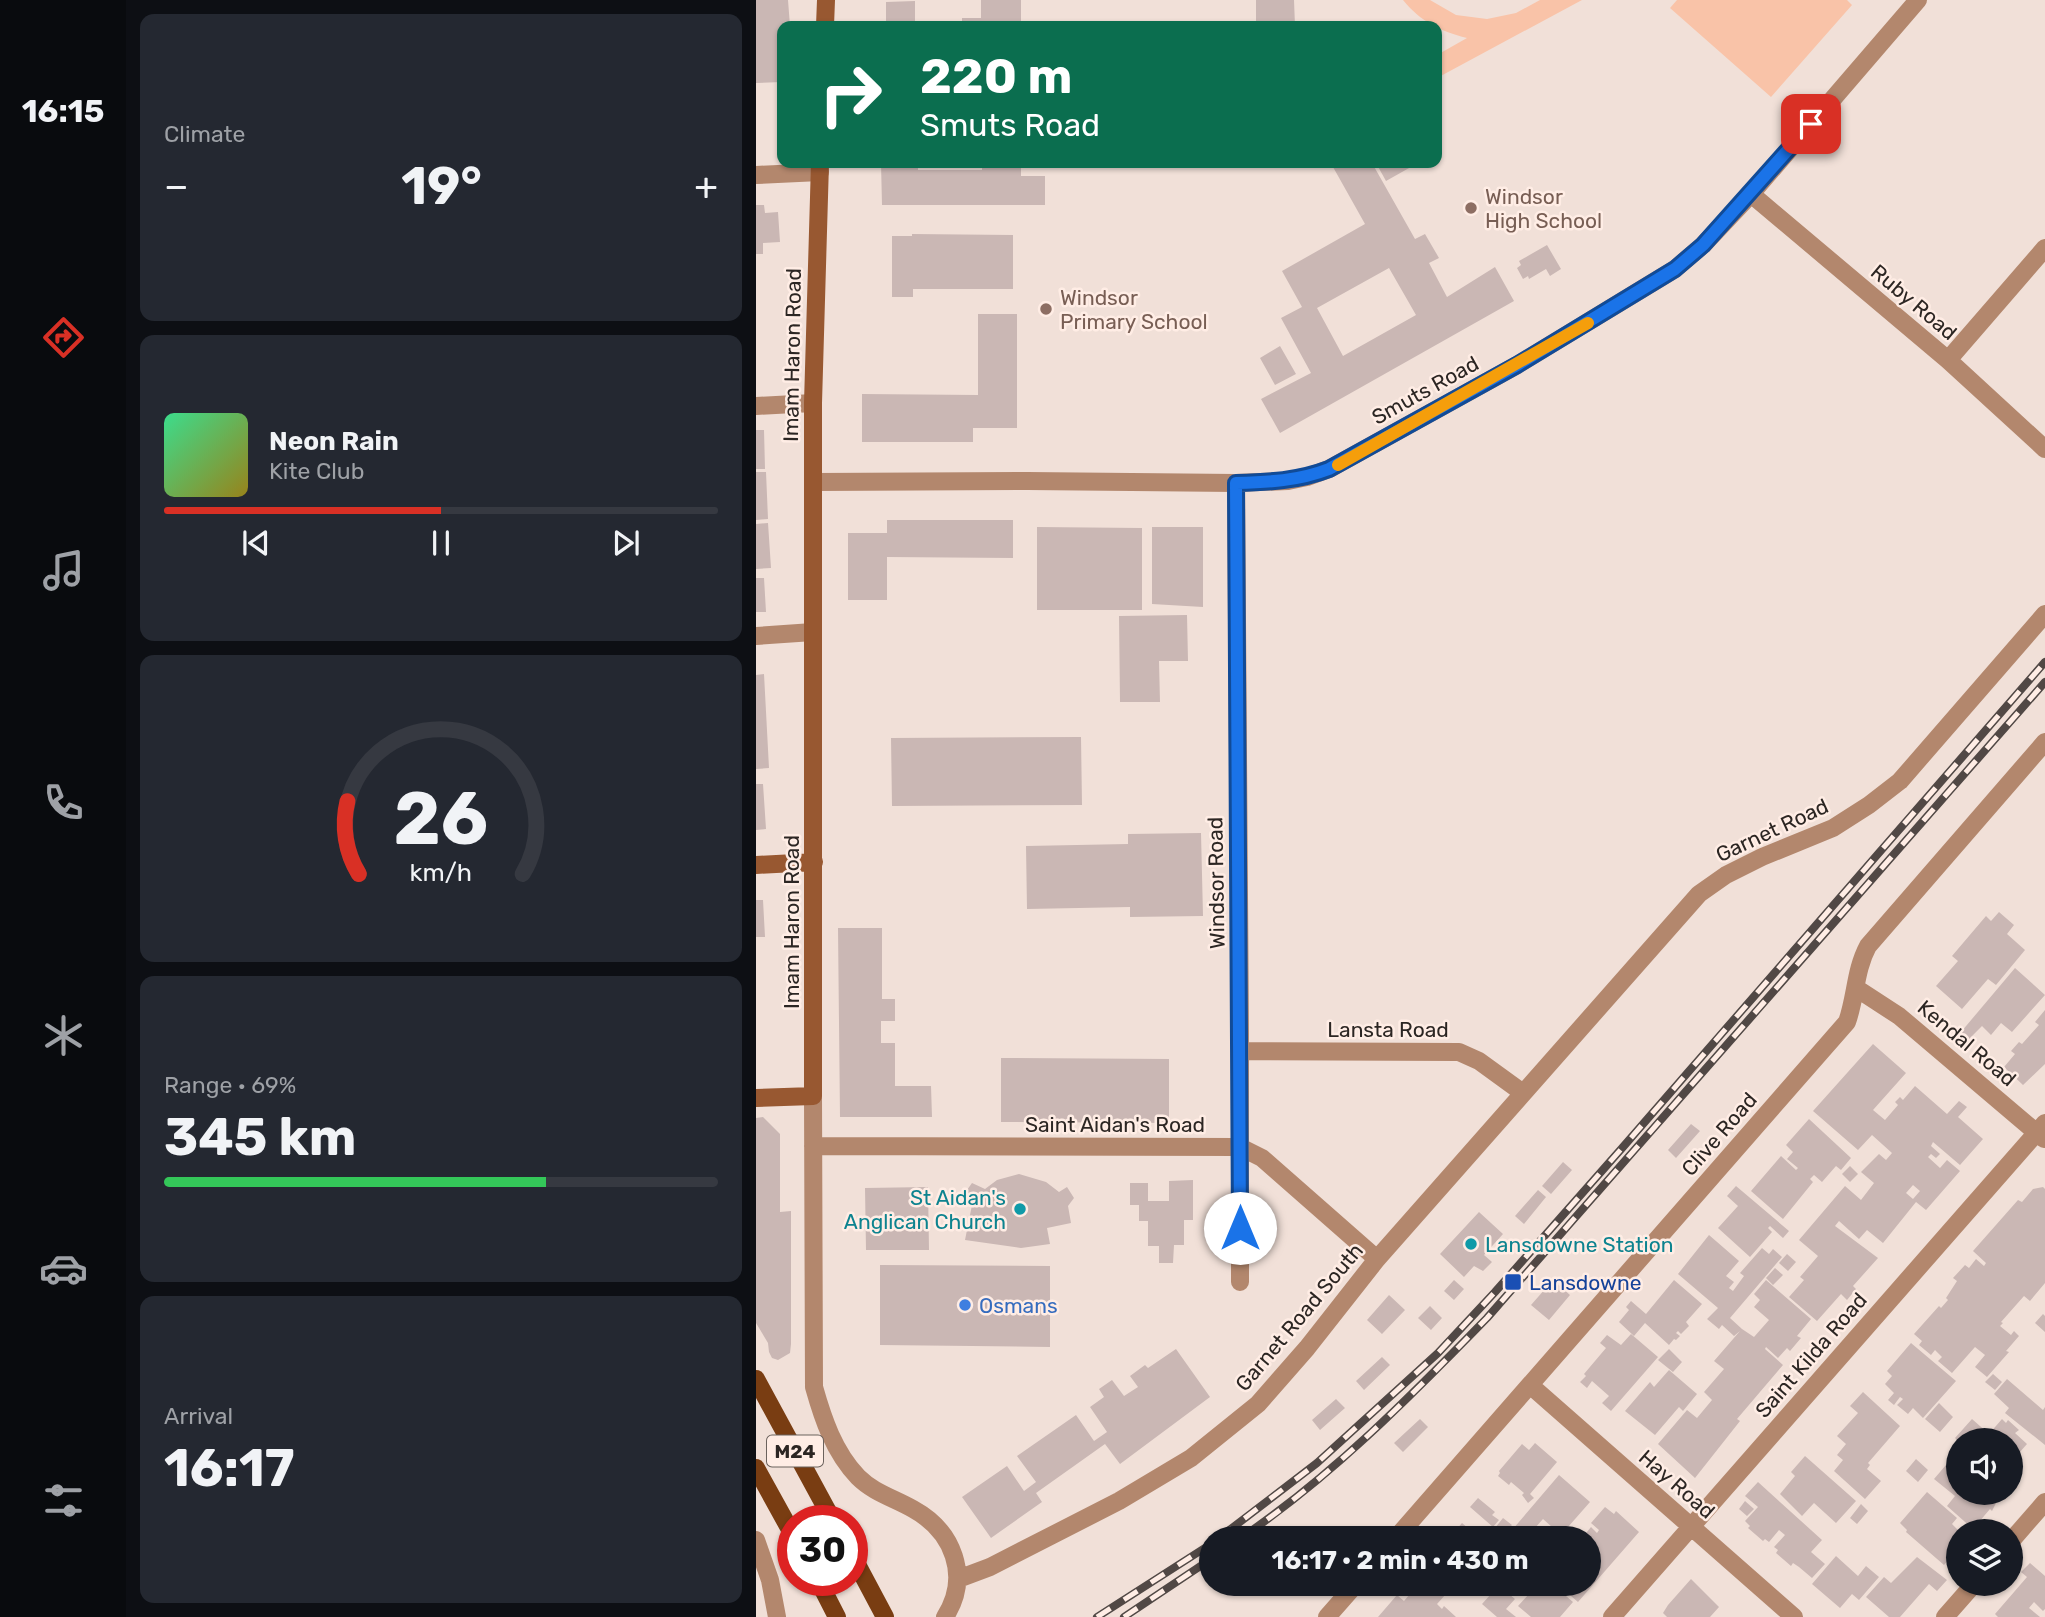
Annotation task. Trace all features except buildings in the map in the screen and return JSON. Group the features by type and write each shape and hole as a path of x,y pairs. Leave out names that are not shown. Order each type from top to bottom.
{"main road":[{"name":"M24","path":"756,1380 825,1505"},
{"name":"M24","path":"756,1468 777,1506"},
{"path":"868,1585 885,1617"},
{"path":"826,1596 837,1617"}],"street":[{"path":"825,21 826,0"},
{"name":"Smuts Road","path":"814,482 1236,483 1288,481 1307,477 1339,464 1517,365 1675,269 1703,245 1751,194 1918,0"},
{"path":"756,175 812,168"},
{"name":"Imam Haron Road","path":"820,168 813,403 814,1387 824,1422 840,1453 858,1476 887,1497 923,1515 944,1534 957,1562 958,1580"},
{"name":"Ruby Road","path":"1751,194 1948,360 2045,449"},
{"path":"1948,360 2045,248"},
{"path":"756,406 813,403"},
{"name":"Windsor Road","path":"1236,483 1240,1282"},
{"name":"Garnet Road","path":"1523,1093 1699,894 1726,875 1762,857 1833,828 1900,782 2045,614"},
{"path":"756,636 813,632"},
{"name":"Clive Road","path":"1407,1526 1847,1022 1853,1006 1858,969 1868,946 2045,742"},
{"path":"756,865 814,862"},
{"name":"Kendal Road","path":"1856,988 1887,1006 2042,1132"},
{"name":"Lansta Road","path":"1240,1051 1459,1052 1479,1061 1523,1093"},
{"name":"Garnet Road South","path":"958,1580 990,1567 1119,1501 1200,1450 1238,1421 1274,1387 1377,1259 1523,1093"},
{"path":"756,1098 813,1096"},
{"name":"Saint Kilda Road","path":"1612,1617 2042,1132"},
{"name":"Saint Aidan's Road","path":"813,1146 1240,1147"},
{"path":"1240,1147 1262,1158 1377,1259"},
{"name":"Hay Road","path":"1530,1385 1794,1617"},
{"path":"2023,1527 2045,1502"},
{"path":"756,1540 770,1580 777,1617"},
{"path":"945,1617 952,1604 958,1580"},
{"path":"1327,1617 1345,1596"},
{"path":"1945,1617 1963,1596"}],"shaded area":[{"path":"1403,0 1430,0 1456,15 1487,19 1516,13 1540,0 1582,0 1442,75 1442,52 1467,38 1442,29 1442,21 1427,21"},
{"path":"1677,0 1847,0 1852,5 1771,97 1670,8"}],"railway":[{"path":"1235,1526 1317,1463 1438,1353 1623,1147 2045,662"},
{"path":"1258,1526 1339,1462 1487,1318 2045,682"},
{"path":"1097,1617 1199,1552"},
{"path":"1124,1617 1199,1567"}],"slow traffic":[{"path":"1338,465 1588,323"}],"place":[{"name":"Windsor High School","path":"1471,208"},
{"name":"Windsor Primary School","path":"1046,309"},
{"name":"St Aidan's Anglican Church","path":"1020,1209"},
{"name":"Lansdowne Station","path":"1471,1244"},
{"name":"Lansdowne","path":"1513,1282"},
{"name":"Osmans","path":"965,1305"}],"route":[{"path":"1240,1228 1236,483 1288,481 1307,477 1349,460 1629,299 1675,269 1703,245 1811,124"}]}
